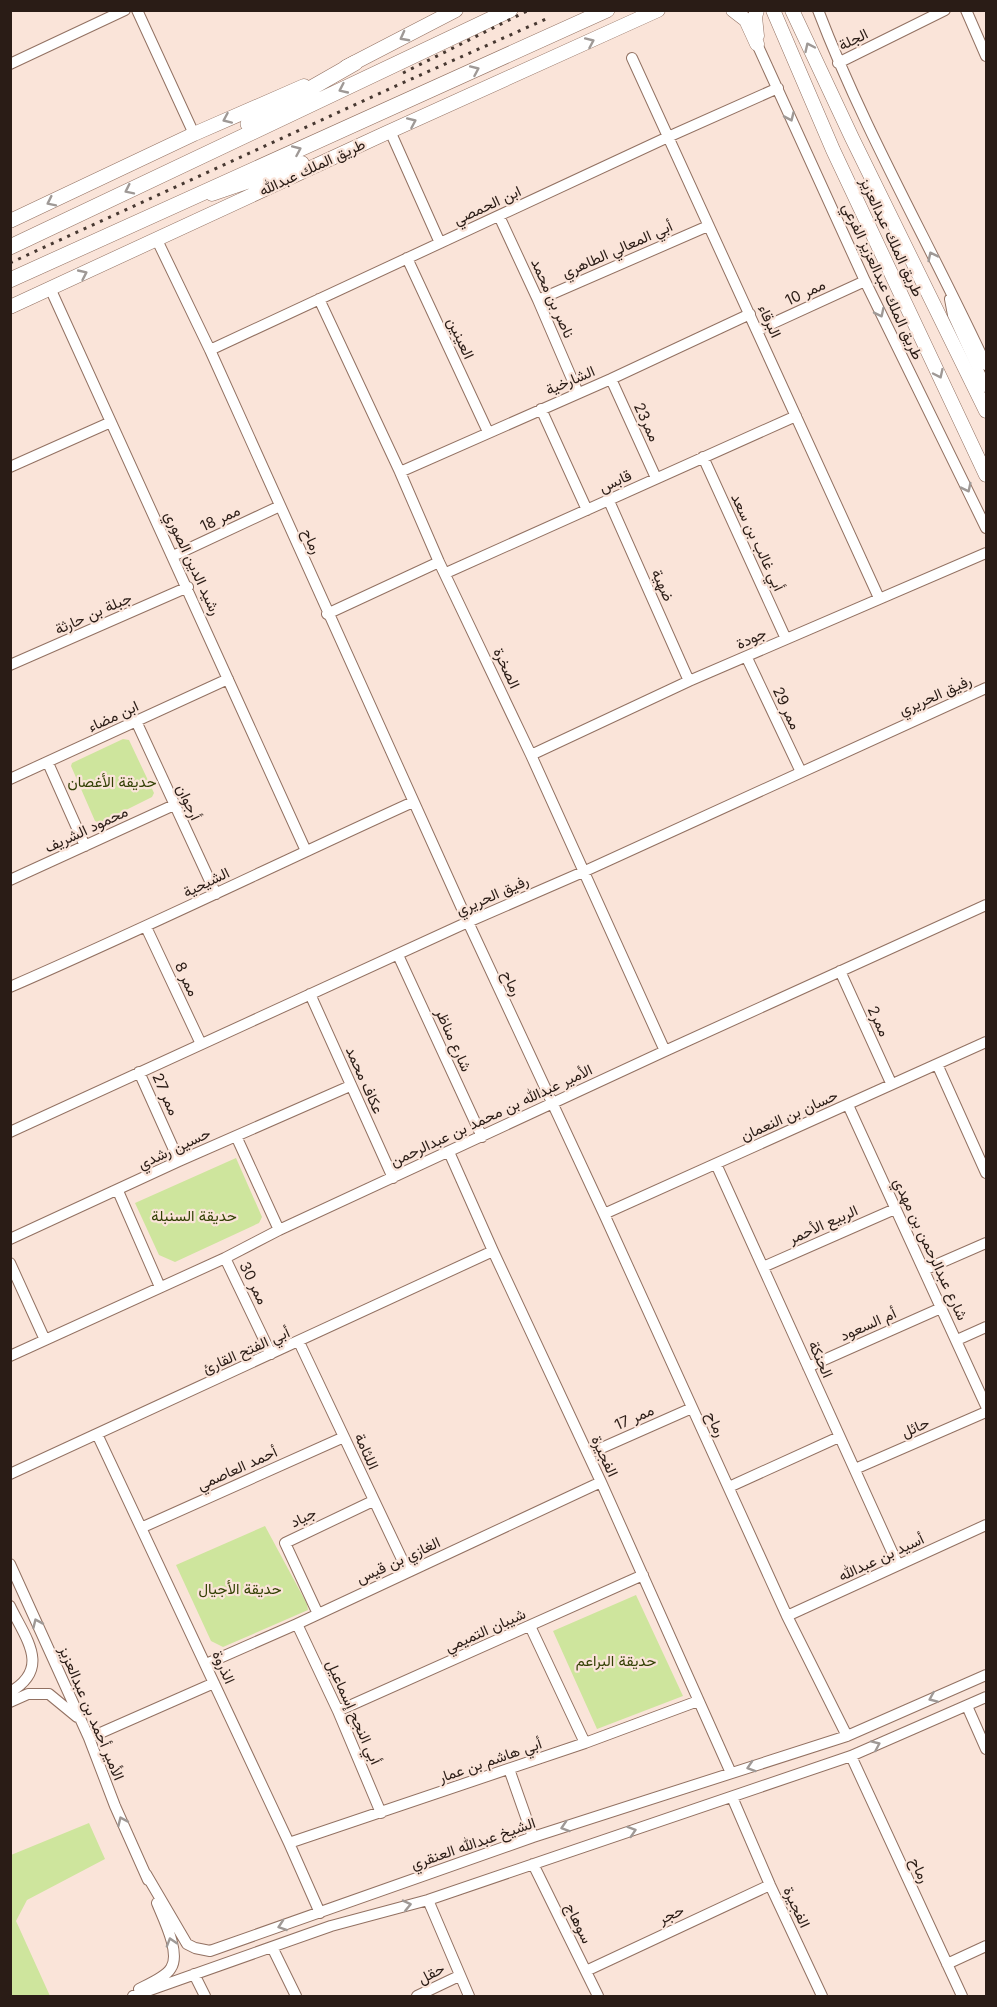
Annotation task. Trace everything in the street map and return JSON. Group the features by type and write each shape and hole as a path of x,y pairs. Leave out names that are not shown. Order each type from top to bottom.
{"highway":[{"path":"10,247 510,10"},
{"name":"طريق الملك عبدالله","path":"10,280 607,10"},
{"path":"156,178 355,63"}],"main road":[{"path":"10,221 194,134 355,63 438,15 456,10"},
{"path":"616,31 640,15 641,10"},
{"path":"616,31 658,10"},
{"path":"616,31 672,10"},
{"path":"734,10 746,20 758,44"},
{"name":"طريق الملك عبدالعزيز","path":"773,10 833,150 987,475"},
{"name":"طريق الملك عبدالعزيز","path":"792,10 852,138 987,411"},
{"path":"750,13 758,44"},
{"name":"طريق الملك عبدالله","path":"10,307 387,133 616,31"},
{"path":"176,205 232,189 387,133"}],"street":[{"path":"10,64 125,10"},
{"path":"137,10 194,134"},
{"path":"818,10 838,63 987,365"},
{"name":"الجلة","path":"838,63 945,10"},
{"path":"966,10 987,56"},
{"name":"طريق الملك عبدالعزيز الفرعي","path":"758,44 865,281 987,528"},
{"name":"البرقاء","path":"632,58 879,598"},
{"name":"ابن الحمصي","path":"210,350 778,88"},
{"path":"387,133 440,243"},
{"name":"ناصر بن محمد","path":"499,216 578,393"},
{"name":"أبي المعالي الطاهري","path":"538,300 708,226"},
{"name":"رماح","path":"157,240 210,350 327,614 787,1616 847,1736"},
{"name":"العينين","path":"407,258 488,432"},
{"name":"ممر 10","path":"758,330 865,281"},
{"name":"رشيد الدين الصوري","path":"50,288 188,587 306,851"},
{"path":"948,288 953,315 987,387"},
{"name":"الصخرة","path":"320,299 665,1051"},
{"name":"الشارخية","path":"400,472 750,314"},
{"path":"974,339 987,334"},
{"name":"ممر23","path":"610,379 656,478"},
{"path":"541,409 587,510"},
{"name":"قابس","path":"446,573 796,416"},
{"path":"10,467 111,422"},
{"name":"أبي غالب بن سعد","path":"703,457 786,639"},
{"name":"ضهية","path":"609,501 689,681"},
{"name":"ممر 18","path":"173,556 280,506"},
{"name":"جودة","path":"531,756 689,681 987,553"},
{"path":"327,614 439,562"},
{"name":"جبلة بن حارثة","path":"10,665 188,587"},
{"name":"ممر 29","path":"747,658 801,772"},
{"name":"ابن مضاء","path":"10,779 228,679"},
{"name":"رفيق الحريري","path":"10,1132 987,688"},
{"name":"أرجوان","path":"136,722 216,894"},
{"path":"48,763 85,846"},
{"name":"الشيحية","path":"10,987 146,927 413,802"},
{"name":"محمود الشريف","path":"10,880 174,805"},
{"name":"الأمير عبدالله بن محمد بن عبدالرحمن","path":"10,1356 225,1258 279,1230 552,1103 987,905"},
{"name":"ممر 8","path":"146,927 201,1044"},
{"name":"شارع مناظر","path":"398,955 482,1137"},
{"name":"ممر2","path":"840,971 891,1083"},
{"name":"عكاف محمد","path":"310,994 393,1178"},
{"name":"حسان بن النعمان","path":"604,1214 848,1105 891,1083 987,1042"},
{"path":"937,1064 986,1170"},
{"name":"ممر 27","path":"140,1072 179,1161"},
{"name":"حسين رشدي","path":"10,1239 350,1086"},
{"name":"شارع عبدالرحمن بن مهدي","path":"848,1105 987,1406"},
{"path":"236,1136 279,1230"},
{"name":"الفجيرة","path":"448,1152 601,1482 731,1773"},
{"name":"الحنكة","path":"716,1164 898,1565"},
{"path":"118,1191 160,1287"},
{"name":"الربيع الأحمر","path":"763,1267 895,1209"},
{"path":"924,1270 987,1243"},
{"name":"أبي الفتح القارئ","path":"10,1474 493,1251"},
{"name":"ممر 30","path":"225,1258 272,1354"},
{"path":"10,1263 45,1340"},
{"name":"أم السعود","path":"808,1367 941,1308"},
{"path":"957,1340 987,1327"},
{"name":"اللثامة","path":"299,1342 408,1572"},
{"name":"ممر 17","path":"588,1454 692,1408"},
{"name":"حائل","path":"855,1469 987,1412"},
{"name":"الذروة","path":"97,1434 143,1527 323,1912"},
{"name":"أحمد العاصمي","path":"143,1527 344,1437"},
{"path":"729,1487 839,1437"},
{"name":"الغازي بن قيس","path":"206,1664 601,1482"},
{"name":"جياد","path":"318,1614 285,1543 373,1501"},
{"name":"أسيد بن عبدالله","path":"787,1616 987,1525"},
{"name":"الأمير أحمد بن عبدالعزيز","path":"10,1564 89,1738 115,1806 146,1874"},
{"name":"شيبان التميمي","path":"338,1712 643,1575"},
{"path":"10,1606 32,1652 33,1663 30,1675 22,1685 10,1692"},
{"name":"أبي النجح إسماعيل","path":"297,1624 381,1813"},
{"path":"530,1626 585,1743"},
{"name":"الشيخ عبدالله العنقري","path":"146,1874 188,1944 210,1951 533,1838 847,1736 987,1675"},
{"path":"89,1738 214,1683"},
{"path":"10,1702 28,1694 49,1694 81,1722"},
{"path":"133,1996 331,1926 428,1900 851,1756 987,1696"},
{"name":"أبي هاشم بن عمار","path":"289,1843 585,1743 698,1701"},
{"path":"967,1706 987,1749"},
{"name":"رماح","path":"851,1756 962,1996"},
{"path":"509,1769 533,1838"},
{"name":"الفجيرة","path":"732,1797 822,1996"},
{"name":"سوهاج","path":"533,1864 598,1996"},
{"path":"128,1996 166,1973 171,1969 173,1963 174,1948 146,1874"},
{"name":"حجر","path":"586,1971 770,1885"},
{"path":"373,1894 357,1904 357,1909 360,1913 383,1911"},
{"path":"428,1900 469,1996"},
{"path":"323,1912 344,1908 348,1912 348,1917 331,1926"},
{"path":"947,1964 987,1946"},
{"path":"272,1947 296,1996"},
{"path":"194,1974 205,1996"},
{"name":"حقل","path":"417,1996 459,1976"}],"green space":[{"name":"حديقة الأغصان","path":"123,739 129,740 154,793 152,797 100,823 95,821 71,766 72,763"},
{"name":"حديقة السنبلة","path":"236,1158 262,1217 259,1223 175,1262 159,1255 135,1203"},
{"name":"حديقة الأجيال","path":"265,1526 307,1604 308,1610 223,1647 211,1641 176,1565"},
{"name":"حديقة البراعم","path":"636,1595 683,1696 597,1729 553,1631"},
{"path":"89,1823 105,1859 27,1900 16,1921 50,1996 11,1996 11,1855"}],"railway":[{"path":"403,73 529,10"},
{"path":"10,263 546,19"}]}
